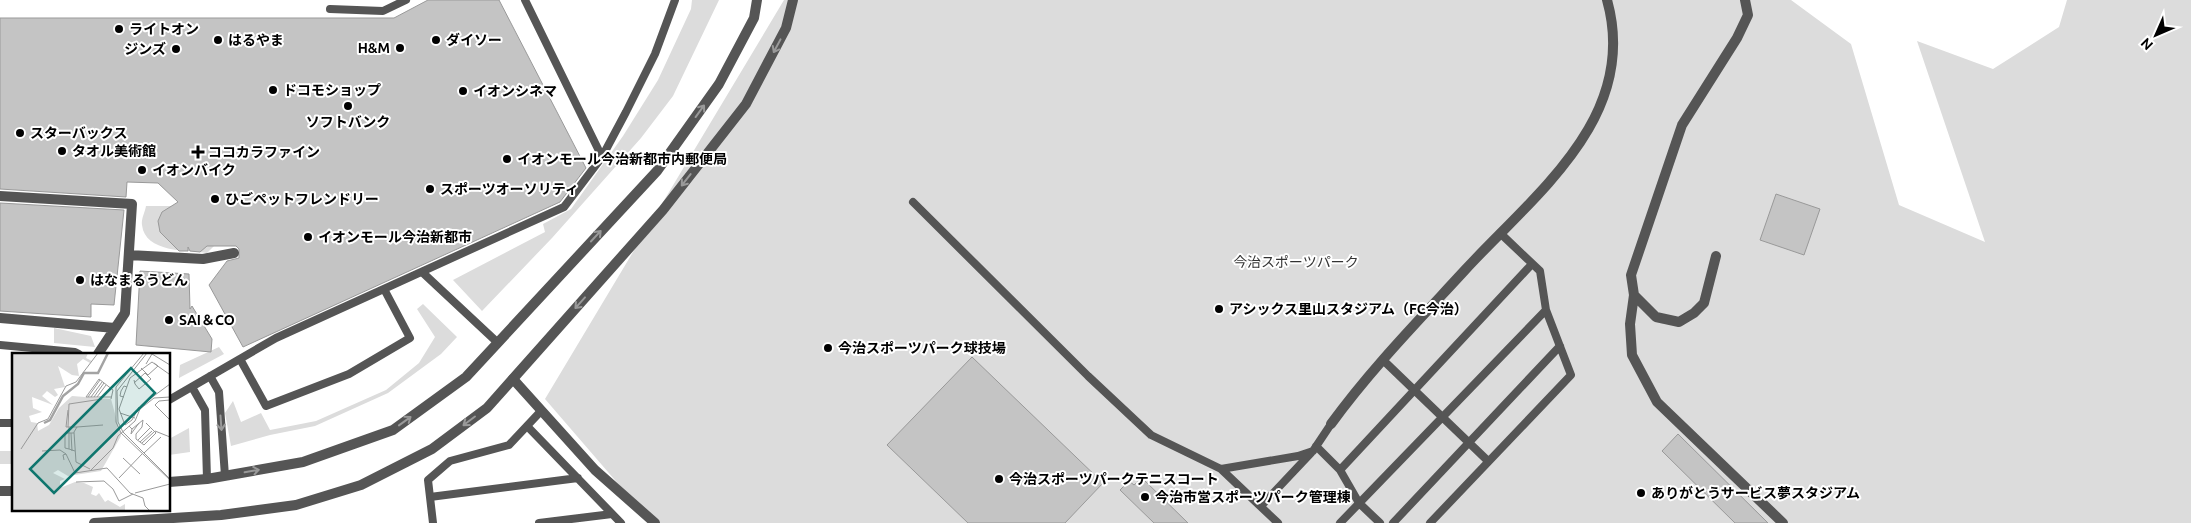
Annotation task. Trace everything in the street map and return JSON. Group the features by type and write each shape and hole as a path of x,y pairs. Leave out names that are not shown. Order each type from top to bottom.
{"street":[{"path":"170,482 207,479 302,462 393,430 466,377 657,171 719,84 754,18 757,0"},
{"path":"94,523 221,515 296,505 361,485 432,449 487,408 663,210 746,104 786,28 792,0"},
{"path":"1331,424 1353,394 1383,360 1564,166 1591,125 1604,99 1612,70 1614,45 1607,0"},
{"path":"1745,0 1748,14 1737,38 1682,125 1631,275 1634,295 1630,324 1632,355 1657,402 1782,523"},
{"path":"0,196 132,204 125,313 99,353"},
{"path":"129,255 203,259 234,253"},
{"path":"1634,295 1656,317 1679,322 1694,314 1704,303 1716,256"},
{"path":"0,318 115,328"},
{"path":"512,379 595,470 655,523"}],"lane":[{"path":"330,9 384,11 406,0"},
{"path":"525,0 602,157"},
{"path":"170,399 276,338 564,207 602,157 655,54 675,0"},
{"path":"913,202 1088,376 1151,435 1220,469 1278,523"},
{"path":"1430,523 1571,375 1546,310 1540,272 1500,233"},
{"path":"1340,470 1532,264"},
{"path":"422,272 498,343"},
{"path":"240,359 266,406 349,374 410,338 384,289"},
{"path":"1340,523 1546,310"},
{"path":"0,345 77,353"},
{"path":"1393,523 1560,346"},
{"path":"1383,360 1488,462"},
{"path":"210,376 219,392 225,476"},
{"path":"192,387 205,410 207,479"},
{"path":"433,523 428,480 450,461 508,446 541,411"},
{"path":"1261,506 1315,449 1331,424"},
{"path":"527,426 621,523"},
{"path":"1220,469 1298,456 1315,449"},
{"path":"1315,449 1340,470 1359,503 1380,523"},
{"path":"430,497 578,478"},
{"path":"539,523 612,514"}],"green space":[{"path":"692,0 719,0 673,96 641,138 552,238 482,311 453,280 545,232 543,224 571,209 623,136 658,80 691,9"},
{"name":"今治スポーツパーク","path":"784,0 1791,0 1851,44 1899,205 1985,242 1917,41 1993,69 2059,27 2067,0 2191,0 2191,523 652,523 545,399"},
{"path":"146,206 188,206 219,241 207,253 178,250 159,245 151,241 145,234 142,225"},
{"path":"423,304 457,337 441,354 388,393 315,426 270,435 231,446 225,413 233,401 241,422 261,413 270,430 316,421 386,390 419,363 435,337 417,309"},
{"path":"54,328 91,336 95,347 54,343"},
{"path":"219,347 224,354 179,378 180,365"},
{"path":"189,428 190,452 170,455 170,438"},
{"path":"0,451 12,451 12,464 0,464"}],"building":[{"name":"イオンモール今治新都市","path":"428,0 499,0 586,168 560,202 243,347 209,285 227,261 239,258 239,249 236,246 207,246 200,252 190,251 188,247 188,251 179,251 160,232 158,221 162,212 178,202 158,183 127,182 126,197 0,189 0,18 394,18"},
{"path":"1776,194 1820,209 1804,255 1760,240"},
{"path":"0,203 124,210 114,305 91,304 91,317 0,311"},
{"name":"SAI＆CO","path":"140,271 189,274 190,309 192,306 212,339 211,352 136,345"},
{"path":"972,357 1103,483 1065,523 968,523 887,445"},
{"path":"1678,434 1768,523 1735,523 1662,451"},
{"name":"今治市営スポーツパーク管理棟","path":"1142,478 1188,523 1154,523 1120,490 1129,481 1134,485"}],"place":[{"name":"ライトオン","path":"119,29"},
{"name":"はるやま","path":"218,40"},
{"name":"ダイソー","path":"436,40"},
{"name":"H&M","path":"400,48"},
{"name":"ジンズ","path":"176,49"},
{"name":"ドコモショップ","path":"273,90"},
{"name":"イオンシネマ","path":"463,91"},
{"name":"ソフトバンク","path":"348,106"},
{"name":"スターバックス","path":"20,133"},
{"name":"タオル美術館","path":"62,151"},
{"name":"ココカラファイン","path":"198,152"},
{"name":"イオンモール今治新都市内郵便局","path":"507,159"},
{"name":"イオンバイク","path":"142,170"},
{"name":"スポーツオーソリティ","path":"430,189"},
{"name":"ひごペットフレンドリー","path":"215,199"},
{"name":"イオンモール今治新都市","path":"308,237"},
{"name":"はなまるうどん","path":"80,280"},
{"name":"アシックス里山スタジアム（FC今治）","path":"1219,309"},
{"name":"SAI＆CO","path":"169,320"},
{"name":"今治スポーツパーク球技場","path":"828,348"},
{"name":"今治スポーツパークテニスコート","path":"999,479"},
{"name":"ありがとうサービス夢スタジアム","path":"1641,493"},
{"name":"今治市営スポーツパーク管理棟","path":"1145,497"}]}
